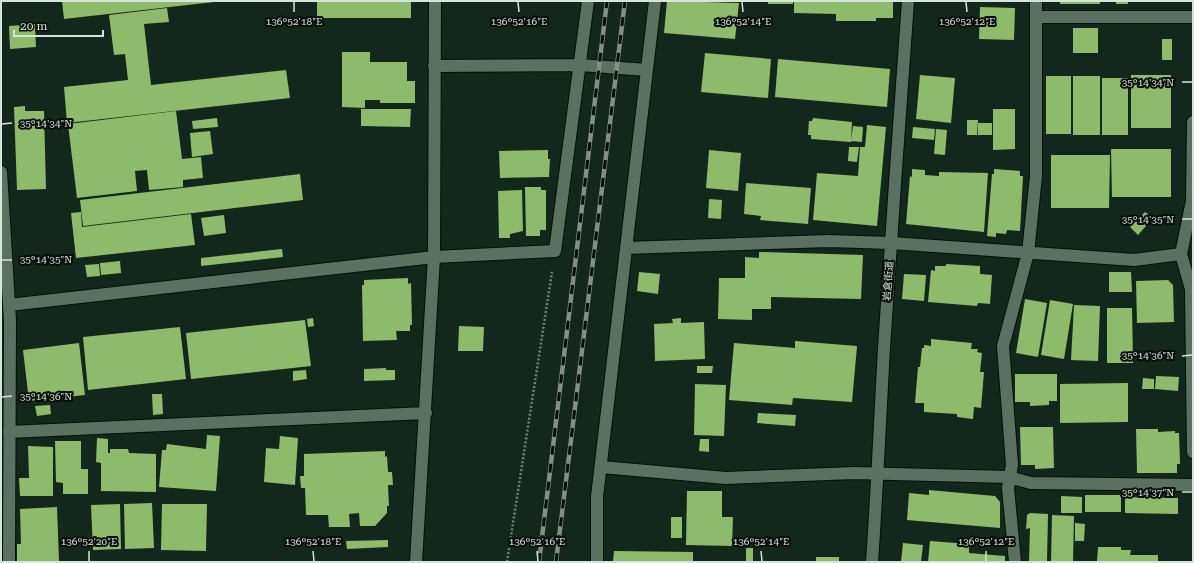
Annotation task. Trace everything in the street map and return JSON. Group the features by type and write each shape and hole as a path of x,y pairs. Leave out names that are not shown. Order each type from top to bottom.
{"street":[{"path":"416,562 426,413 434,257 435,1"},
{"path":"6,304 434,257 555,251 588,1"},
{"path":"597,562 597,497 655,1"},
{"name":"岩倉街道","path":"872,562 879,473 878,452 891,243 908,1"},
{"path":"1015,562 1008,488 1012,465 1003,346 1028,253 1036,176 1036,1"},
{"path":"1036,17 1193,17"},
{"path":"434,66 580,65 647,70"},
{"path":"1193,122 1192,201 1181,254 1192,289 1193,452"},
{"path":"1,172 9,432 5,514 9,562"},
{"path":"626,248 829,241 891,243 1134,260 1181,254"},
{"path":"9,432 426,413"},
{"path":"601,467 726,478 879,473 1009,477 1031,483 1193,485"}],"path":[{"path":"507,562 555,251"}],"building":[{"path":"62,1 214,1 214,2 64,19"},
{"path":"317,1 411,1 411,18 317,18"},
{"path":"667,1 739,3 735,39 664,33"},
{"path":"768,1 793,1 793,4 768,4"},
{"path":"794,1 893,1 893,18 876,18 876,21 836,21 836,14 794,13"},
{"path":"1060,1 1100,1 1100,4 1060,4"},
{"path":"1116,1 1128,1 1128,4 1116,4"},
{"path":"980,7 1015,8 1014,40 979,39"},
{"path":"167,8 169,22 144,24 151,85 286,70 290,98 67,123 64,87 128,80 125,54 114,55 109,15"},
{"path":"35,24 36,47 10,49 9,26"},
{"path":"1073,28 1098,28 1098,53 1073,53"},
{"path":"1162,39 1172,39 1172,60 1162,60"},
{"path":"342,52 370,52 370,62 407,62 407,81 415,81 415,103 380,103 380,100 365,100 365,108 342,107"},
{"path":"705,53 771,59 768,98 701,92"},
{"path":"778,59 890,69 887,107 775,97"},
{"path":"920,75 955,78 951,123 916,119"},
{"path":"1131,75 1171,75 1171,128 1131,128"},
{"path":"1046,76 1071,76 1071,134 1046,134"},
{"path":"1073,76 1100,76 1100,135 1073,135"},
{"path":"1102,78 1128,78 1128,135 1102,135"},
{"path":"25,106 25,111 44,111 46,189 17,190 14,107"},
{"path":"361,109 411,109 410,127 361,126"},
{"path":"993,109 1015,109 1015,149 993,150"},
{"path":"176,111 182,159 201,157 203,178 183,180 183,187 149,190 147,170 135,171 137,191 77,198 68,124"},
{"path":"217,118 218,127 193,129 192,121"},
{"path":"813,118 852,122 851,142 811,139 811,135 808,135 809,121 812,121"},
{"path":"967,120 978,120 977,135 967,135"},
{"path":"978,123 992,123 992,135 978,135"},
{"path":"867,125 886,127 877,226 813,220 817,173 858,176 860,147 865,147"},
{"path":"853,126 863,127 862,142 851,141"},
{"path":"913,127 935,129 934,140 912,138"},
{"path":"936,129 947,130 945,155 934,154"},
{"path":"210,131 213,154 192,157 190,133"},
{"path":"849,147 859,147 857,162 848,161"},
{"path":"1111,149 1171,149 1171,197 1112,197"},
{"path":"548,150 548,159 550,159 549,177 500,178 499,151"},
{"path":"709,150 741,153 738,191 706,188"},
{"path":"1051,155 1110,155 1109,208 1051,208"},
{"path":"912,169 925,170 925,175 939,176 939,172 988,173 984,232 906,224 910,176 912,177"},
{"path":"994,169 1020,171 1020,176 1023,176 1020,231 1007,230 1006,234 996,233 996,237 987,236 992,174 994,174"},
{"path":"300,174 303,200 83,226 80,200"},
{"path":"746,183 811,188 808,224 760,220 761,216 744,214"},
{"path":"525,187 541,187 541,190 546,190 546,230 540,230 540,236 526,236"},
{"path":"522,190 523,231 510,234 510,238 499,238 498,191"},
{"path":"709,199 722,200 721,219 708,218"},
{"path":"81,212 82,227 191,214 195,245 76,258 71,213"},
{"path":"1145,212 1153,218 1138,235 1130,227"},
{"path":"224,215 226,233 204,236 201,218"},
{"path":"282,249 283,257 201,266 201,258"},
{"path":"759,252 863,255 861,299 771,297 771,309 752,309 752,320 718,319 719,278 745,278 745,257 759,258"},
{"path":"120,261 121,273 101,275 100,263"},
{"path":"99,264 100,276 87,277 85,265"},
{"path":"946,264 980,266 980,274 992,275 990,304 978,303 977,306 928,302 931,270 935,271 935,266 946,266"},
{"path":"639,272 660,274 658,294 637,291"},
{"path":"1109,272 1131,272 1132,292 1109,292"},
{"path":"904,274 926,275 924,301 902,299"},
{"path":"408,278 408,284 411,283 412,325 410,325 410,331 396,331 397,340 363,341 362,285 364,285 364,280"},
{"path":"1168,280 1173,285 1174,322 1137,323 1136,281"},
{"path":"1025,299 1047,303 1038,357 1016,353"},
{"path":"1050,300 1073,304 1064,359 1041,355"},
{"path":"1074,305 1100,306 1098,361 1071,360"},
{"path":"1107,308 1132,308 1133,363 1107,363"},
{"path":"313,318 314,326 308,327 307,319"},
{"path":"681,318 681,323 704,322 705,359 655,361 654,324 673,323 672,319"},
{"path":"305,320 311,366 191,379 186,333"},
{"path":"459,326 484,327 483,351 458,351"},
{"path":"180,327 186,379 88,390 83,337"},
{"path":"931,339 972,343 971,349 978,349 977,352 982,353 980,372 984,372 981,408 974,407 973,419 957,417 957,414 924,412 924,403 915,403 918,367 920,367 922,348 924,348 924,345 931,346"},
{"path":"795,341 857,346 852,402 793,398 792,405 729,400 734,343 795,348"},
{"path":"79,343 85,395 29,401 23,350"},
{"path":"697,366 713,366 712,373 697,373"},
{"path":"386,368 386,370 395,370 395,380 364,381 364,369"},
{"path":"306,370 307,379 293,381 293,371"},
{"path":"1015,374 1057,374 1057,401 1049,401 1049,405 1030,406 1030,402 1015,402"},
{"path":"1156,376 1179,377 1178,391 1155,389"},
{"path":"1143,378 1154,379 1154,389 1142,389"},
{"path":"1128,383 1128,422 1060,423 1060,384"},
{"path":"695,384 726,385 724,436 694,435"},
{"path":"152,394 162,394 163,414 153,415"},
{"path":"50,405 51,414 37,416 35,406"},
{"path":"758,413 796,415 795,426 757,423"},
{"path":"1020,427 1053,427 1054,468 1035,469 1035,465 1021,465"},
{"path":"1136,429 1158,429 1158,432 1175,431 1175,433 1179,433 1180,464 1177,464 1177,473 1137,473"},
{"path":"207,435 220,436 216,491 159,487 162,450 166,450 167,444 206,449"},
{"path":"280,436 298,438 295,485 264,482 266,448 279,449"},
{"path":"97,438 108,439 108,453 110,453 110,449 128,449 129,453 156,454 156,492 101,491 101,463 96,462"},
{"path":"700,439 709,439 709,452 699,451"},
{"path":"55,441 81,441 81,469 88,469 88,494 63,494 63,483 56,482"},
{"path":"28,446 53,447 53,496 20,496 19,478 29,478"},
{"path":"385,451 385,457 387,456 388,472 392,472 393,485 388,485 389,506 387,506 387,513 375,526 360,526 359,513 349,514 350,527 329,527 328,515 306,515 305,488 301,488 300,476 304,476 304,454"},
{"path":"929,490 995,496 1000,502 1000,528 907,520 909,493 929,495"},
{"path":"687,491 722,491 722,517 733,517 732,546 686,545"},
{"path":"1085,495 1121,495 1121,512 1085,512"},
{"path":"1061,496 1082,497 1082,513 1061,513"},
{"path":"1125,497 1178,498 1178,514 1125,513"},
{"path":"152,503 154,548 125,549 124,504"},
{"path":"120,504 121,549 93,550 91,505"},
{"path":"162,504 207,504 206,551 161,550"},
{"path":"57,507 59,561 17,562 17,544 21,544 20,509"},
{"path":"1030,513 1048,514 1047,562 1029,562 1030,528 1026,529 1027,515"},
{"path":"1052,515 1074,516 1073,562 1051,562"},
{"path":"671,517 682,517 682,538 671,538"},
{"path":"1075,523 1085,524 1084,541 1075,541"},
{"path":"388,540 388,547 347,549 346,541"},
{"path":"930,541 969,544 969,553 1005,556 1005,562 928,562"},
{"path":"903,543 923,545 921,562 901,562"},
{"path":"1098,547 1121,547 1121,550 1131,550 1130,555 1158,555 1158,562 1097,562"},
{"path":"746,548 753,548 753,562 746,562"},
{"path":"614,551 693,552 693,562 613,562"},
{"path":"816,557 839,557 839,562 816,562"}],"railway":[{"path":"539,562 607,1"},
{"path":"556,562 625,1"}]}
